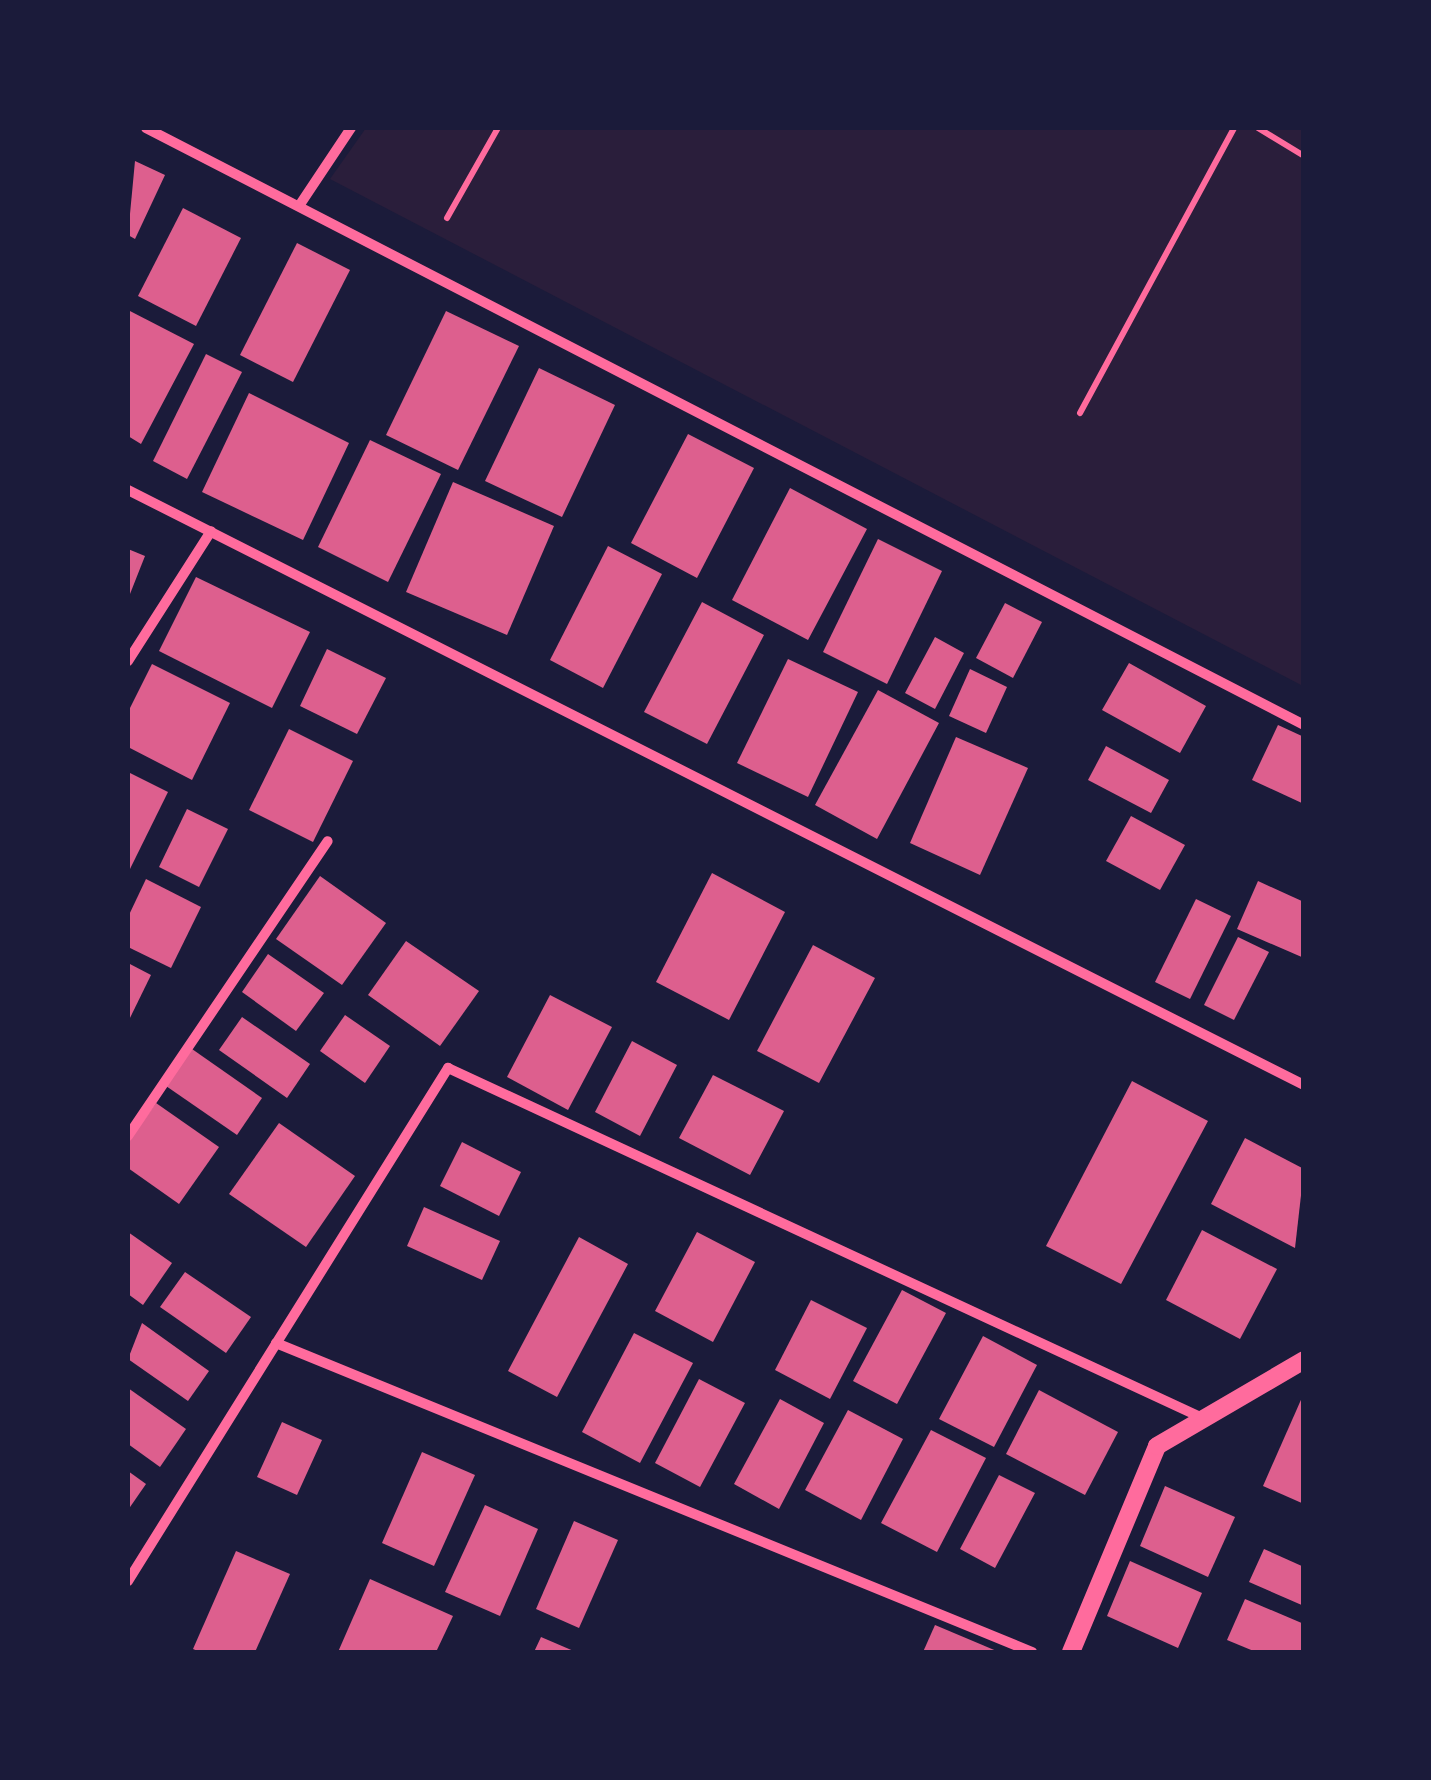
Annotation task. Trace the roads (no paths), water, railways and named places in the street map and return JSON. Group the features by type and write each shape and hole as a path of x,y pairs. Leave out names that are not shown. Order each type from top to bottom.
{"street":[{"path":"146,128 1304,725"},
{"path":"299,206 350,128"},
{"path":"128,490 1304,1084"},
{"path":"128,662 211,531"},
{"path":"128,1136 328,842"},
{"path":"128,1581 448,1068 1198,1416"},
{"path":"276,1342 1032,1652"},
{"path":"1071,1652 1157,1446 1198,1416 1304,1360"}]}
